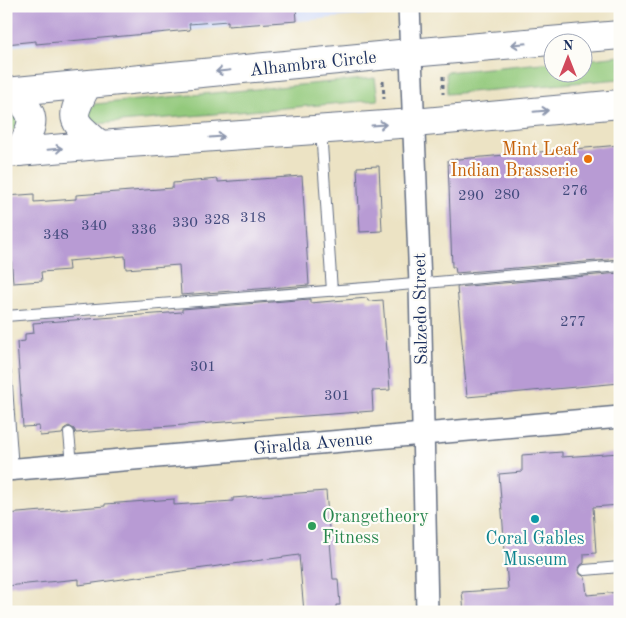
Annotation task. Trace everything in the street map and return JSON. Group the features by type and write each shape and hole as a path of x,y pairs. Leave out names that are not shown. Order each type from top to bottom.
{"street":[{"name":"Salzedo Street","path":"409,6 420,284 427,612"},
{"name":"Alhambra Circle","path":"10,92 410,53 620,35"},
{"path":"87,84 75,110 74,117 80,128 100,145"},
{"path":"10,92 28,108 32,118 29,132 12,153"},
{"path":"12,153 414,123 620,104"},
{"name":"Giralda Avenue","path":"10,469 620,417"}],"lane":[{"path":"321,129 332,291"},
{"path":"6,316 420,284 620,266"},
{"path":"6,372 10,469"},
{"path":"69,433 72,464"},
{"path":"585,570 620,566"}],"path":[{"path":"442,73 443,94"},
{"path":"383,81 384,99"}],"shaded area":[{"path":"6,6 377,6 378,14 6,47"}],"green space":[{"path":"620,56 620,79 594,81 594,59"},
{"path":"544,63 544,82 585,82 447,94 446,72"},
{"path":"375,78 378,100 97,124 90,121 87,116 89,109 95,104"},
{"path":"6,111 17,114 19,120 18,127 6,132"}],"building":[{"path":"6,6 296,6 297,21 228,26 228,21 189,24 190,30 36,44 36,41 6,44"},
{"path":"620,145 620,259 456,273 455,267 452,267 448,160"},
{"path":"379,166 382,231 360,232 357,167"},
{"path":"302,176 309,285 181,295 179,265 126,269 125,256 68,261 69,270 41,272 42,281 13,283 7,196 34,194 34,202 76,199 76,195 173,188 173,183 218,179 218,182"},
{"path":"620,273 620,383 467,397 457,287"},
{"path":"367,298 368,301 383,300 390,390 372,391 373,411 76,433 69,426 65,428 62,434 40,436 39,426 23,427 17,342 25,341 25,334 34,333 33,323 182,312 182,309 310,299 310,303"},
{"name":"Coral Gables Museum","path":"562,452 562,457 620,453 620,505 593,507 596,553 584,554 584,563 578,570 585,577 587,595 620,592 620,612 464,612 462,592 508,589 499,474 522,472 522,455"},
{"path":"326,491 333,579 338,579 340,605 336,605 336,612 304,612 299,555 79,585 79,579 6,586 6,514 174,499 174,505 233,501 233,498"}],"place":[{"name":"Mint Leaf Indian Brasserie","path":"588,159"},
{"name":"Coral Gables Museum","path":"535,519"},
{"name":"Orangetheory Fitness","path":"312,526"}]}
